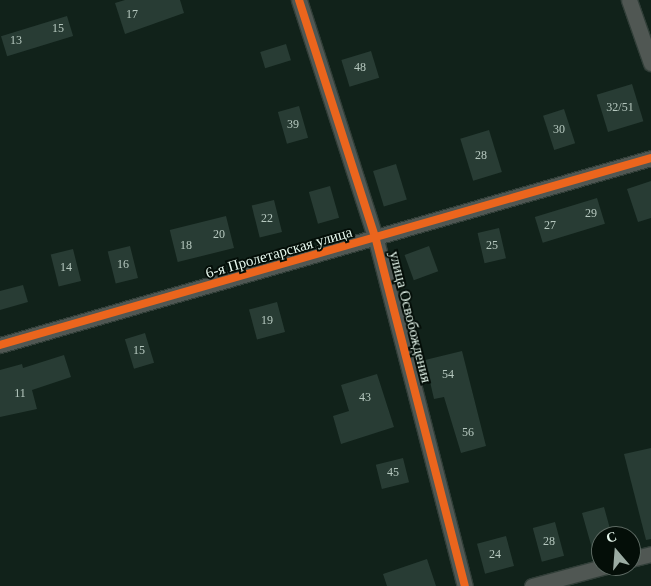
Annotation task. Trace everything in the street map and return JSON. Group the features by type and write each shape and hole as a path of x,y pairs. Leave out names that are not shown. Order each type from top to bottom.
{"street":[{"name":"улица Освобождения","path":"299,0 376,240 465,586"},
{"path":"629,0 651,63"},
{"name":"6-я Пролетарская улица","path":"0,345 376,240 651,158"},
{"path":"532,586 591,570"}],"building":[{"path":"125,0 180,0 184,13 125,34 115,3"},
{"path":"67,16 73,36 7,56 1,36"},
{"path":"286,44 291,60 265,68 260,52"},
{"path":"371,51 379,78 350,87 341,60"},
{"path":"632,84 643,121 608,132 597,95"},
{"path":"299,106 308,138 287,144 278,112"},
{"path":"564,109 575,143 554,150 543,116"},
{"path":"489,130 502,172 473,181 460,139"},
{"path":"396,164 407,199 384,206 373,171"},
{"path":"651,181 651,218 638,222 627,189"},
{"path":"330,186 339,218 318,224 309,192"},
{"path":"597,198 605,224 543,243 535,217"},
{"path":"274,200 282,232 260,238 252,206"},
{"path":"226,216 234,248 178,262 170,230"},
{"path":"499,228 506,258 485,263 478,233"},
{"path":"130,246 138,278 116,284 108,252"},
{"path":"429,246 438,271 414,280 405,255"},
{"path":"73,249 81,281 59,287 51,255"},
{"path":"23,285 28,302 0,310 0,291"},
{"path":"277,302 285,332 257,339 249,310"},
{"path":"145,333 154,363 134,369 125,339"},
{"path":"462,351 486,446 461,453 444,397 434,399 425,360"},
{"path":"64,355 71,377 32,390 37,409 0,417 0,370 22,364 23,368"},
{"path":"377,374 394,427 341,444 333,416 349,411 341,385"},
{"path":"651,448 651,539 646,540 624,454"},
{"path":"403,458 409,482 382,489 376,465"},
{"path":"604,507 609,526 591,526 591,545 582,513"},
{"path":"555,522 564,556 542,562 533,528"},
{"path":"506,536 514,566 485,574 477,544"},
{"path":"427,559 436,586 387,586 383,574"}],"cycle path":[{"path":"299,0 376,240 465,586"},
{"path":"0,345 651,158"}]}
